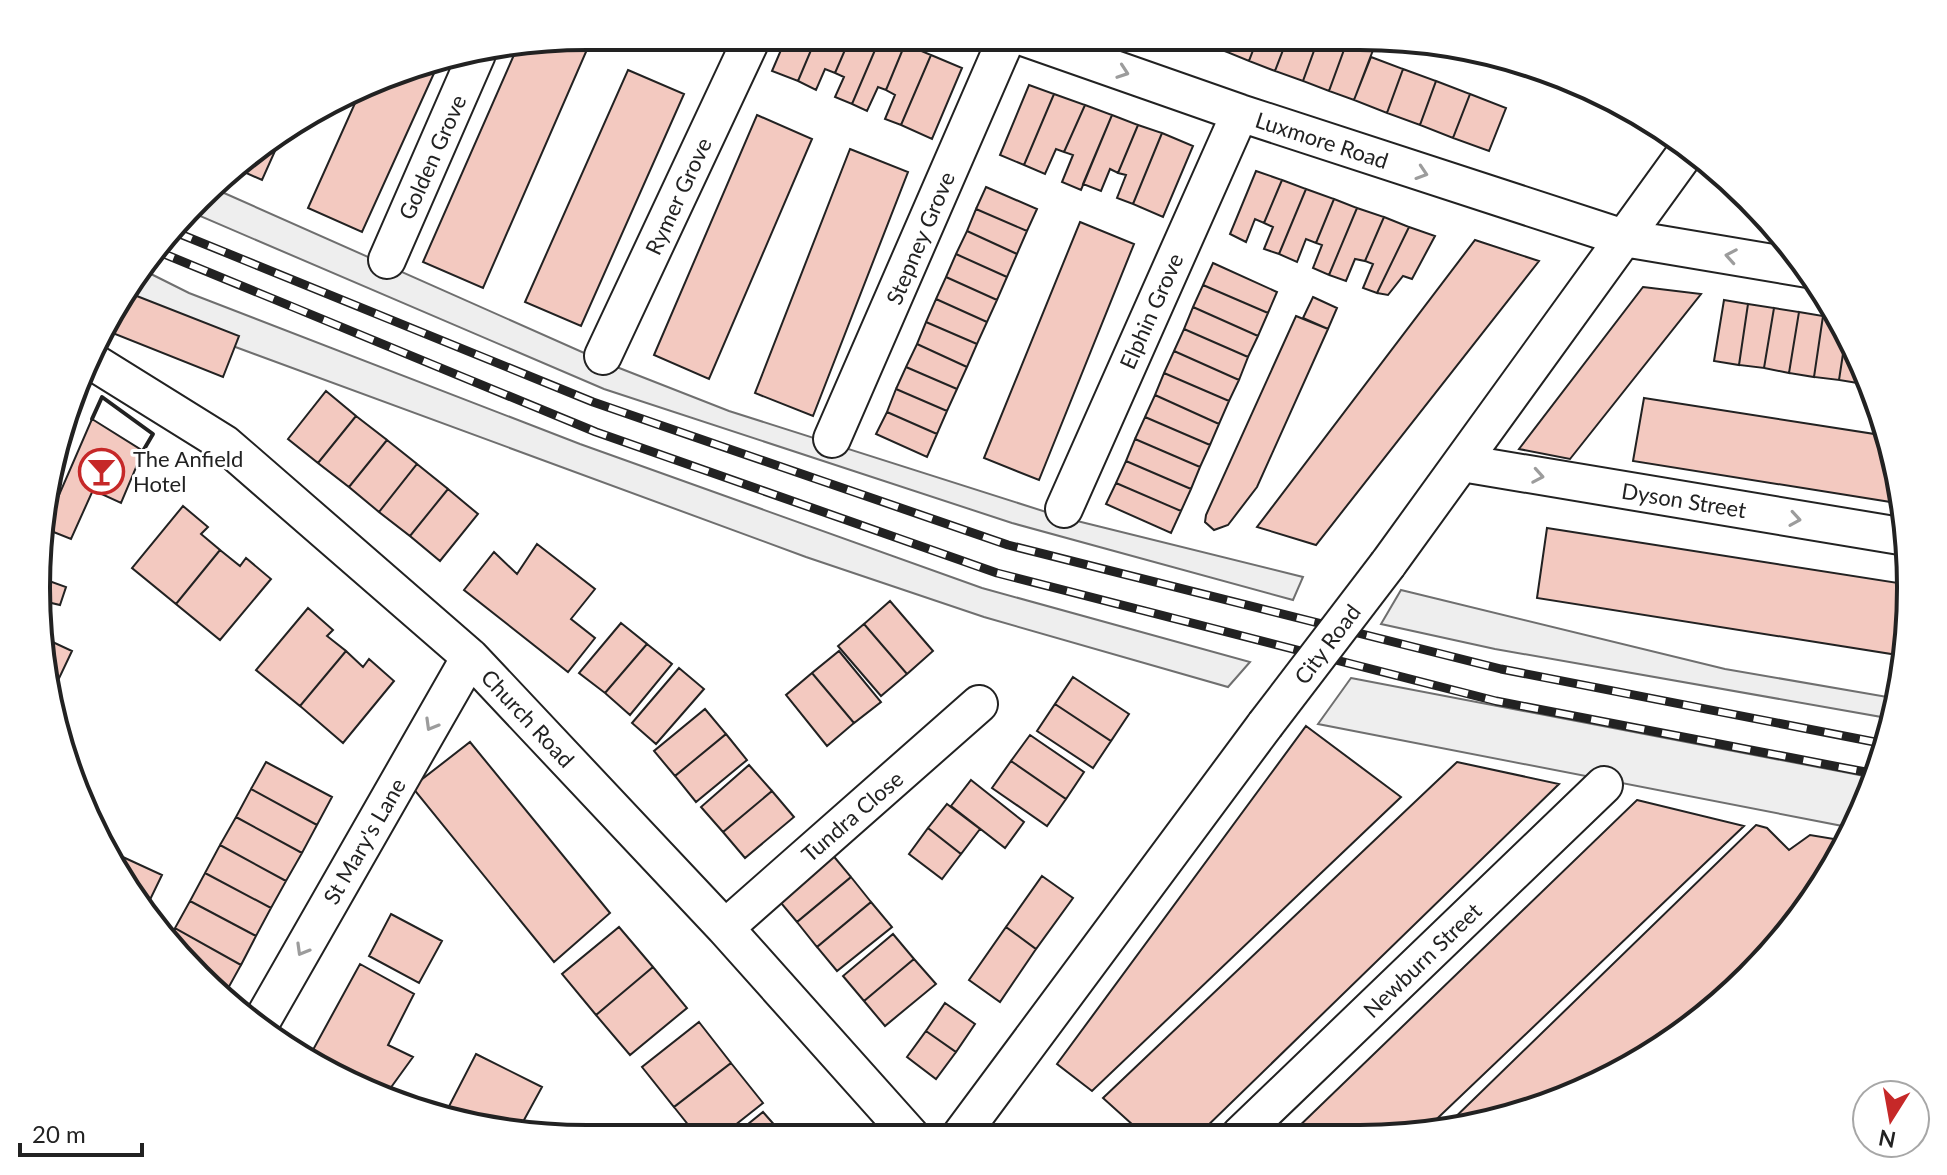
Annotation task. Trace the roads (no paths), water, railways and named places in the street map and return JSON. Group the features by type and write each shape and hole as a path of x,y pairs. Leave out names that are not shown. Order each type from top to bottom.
{"street":[{"name":"Rymer Grove","path":"603,356 746,50"},
{"name":"Stepney Grove","path":"832,439 1001,50"},
{"name":"Luxmore Road","path":"1060,50 1240,113 1624,238 1790,266"},
{"name":"Golden Grove","path":"387,260 473,62"},
{"name":"Elphin Grove","path":"1064,509 1240,113"},
{"name":"City Road","path":"968,1125 1388,564 1682,158"},
{"name":"Church Road","path":"98,365 225,444 470,657 725,928 901,1125"},
{"name":"Dyson Street","path":"1462,463 1894,535"},
{"name":"St Mary's Lane","path":"264,1017 470,657"},
{"name":"Tundra Close","path":"725,928 979,704"},
{"name":"Newburn Street","path":"1250,1125 1604,785"}],"railway":[{"path":"182,235 593,402 1008,545 1501,669 1874,742"},
{"path":"165,254 596,432 997,573 1496,701 1864,772"}],"place":[{"name":"The Anfield Hotel","path":"102,471"}]}
